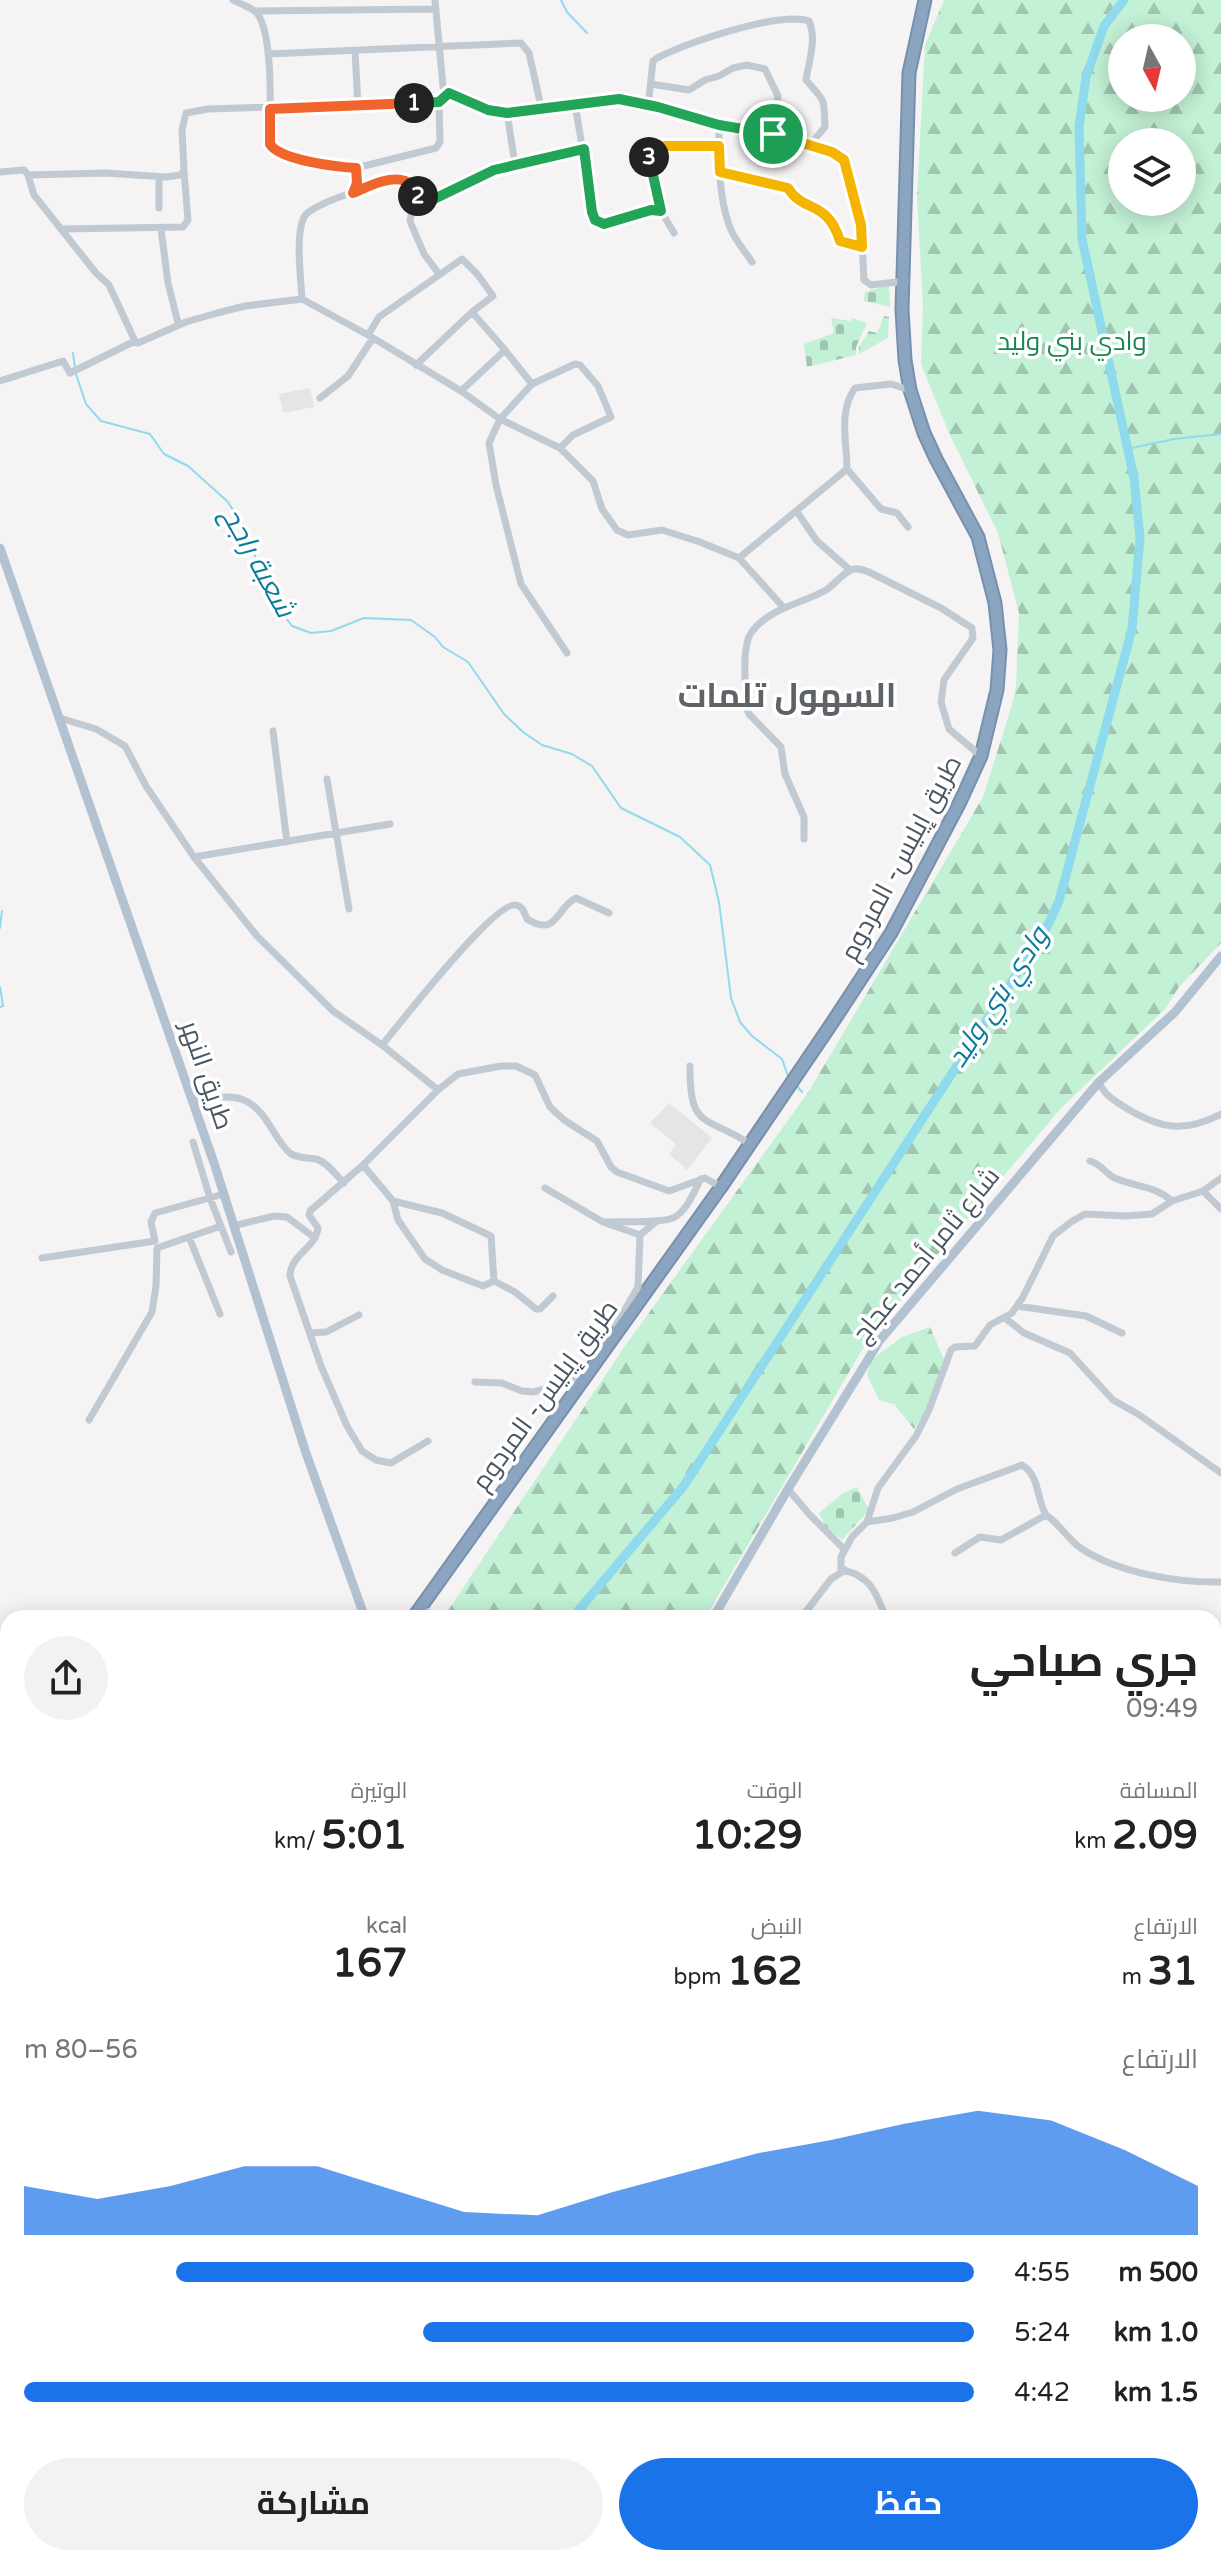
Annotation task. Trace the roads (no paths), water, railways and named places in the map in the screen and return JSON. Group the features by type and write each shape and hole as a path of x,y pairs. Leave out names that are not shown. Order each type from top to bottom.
{"highway":[{"name":"طريق إيليس- المردوم","path":"419,1610 721,1187 891,933 981,756 997,690 1000,650 995,603 978,537 936,459 910,390 903,335 909,73 925,0"}],"main road":[{"name":"طريق النهر","path":"0,548 192,1100 306,1453 362,1610"},
{"name":"شارع ثامر أحمد عجاج","path":"718,1610 880,1340 1099,1082 1175,1012 1221,956"}],"street":[{"path":"233,0 255,11 436,4 443,87 449,93 488,110 507,113 542,111 619,99 719,125 773,134 832,152 844,160 861,225 863,277 866,283 905,281"},
{"path":"255,11 264,26 268,54 270,144 275,152 334,167 356,168 436,148 440,142 439,102"},
{"path":"648,106 653,61 661,56 749,25 779,19 809,21 812,27 811,57 806,80 824,100 825,127 809,146"},
{"path":"268,54 521,43 529,53 542,111"},
{"path":"355,51 358,106"},
{"path":"651,84 689,90 733,68 747,65 765,69 778,96 773,134"},
{"path":"62,229 179,228 188,220 182,130 186,113 208,109 439,102 449,93"},
{"path":"575,105 592,212 599,223 615,222 651,210 661,211"},
{"path":"507,113 515,164"},
{"path":"719,125 720,172 729,227 752,262"},
{"path":"674,233 661,211 650,147 719,146"},
{"path":"302,299 301,241 304,217 312,208 382,182 408,182 415,193 432,200 494,170 584,149"},
{"path":"353,193 357,183 356,168"},
{"path":"0,172 24,170 28,175 34,195 109,285 135,341"},
{"path":"28,175 105,173 159,177 180,175 184,171"},
{"path":"720,172 788,188 794,197 826,214 836,225 840,241 862,247"},
{"path":"159,177 159,208"},
{"path":"415,193 410,221 424,254 439,274"},
{"path":"161,229 168,283 178,323"},
{"path":"320,398 348,376 379,317 462,259 493,297 472,312 416,365"},
{"path":"0,381 63,361 70,373 135,341 138,343 186,322 245,306 302,299 461,391 500,419 560,448 593,481 602,509 617,530 628,535 662,530 739,558 784,608"},
{"path":"472,312 532,384"},
{"path":"461,391 505,350"},
{"path":"560,448 573,435 608,421 610,413 598,386 580,365 575,364 532,384 500,419 490,438 489,449 521,584 567,653"},
{"path":"908,527 897,513 881,509 847,469 844,437 848,403 859,386 891,384 910,390"},
{"path":"739,558 847,469"},
{"path":"797,512 817,541 850,570"},
{"path":"804,839 804,817 785,774 781,747 746,708 746,652 752,632 784,608 823,592 850,570 858,568 869,572 941,608 972,628 970,642 944,680 941,702 949,729 981,756"},
{"path":"60,718 96,729 125,746 146,786 194,857 257,936 321,1001 438,1090"},
{"path":"273,731 287,842"},
{"path":"327,779 349,909"},
{"path":"194,857 390,824"},
{"path":"382,1045 483,925 509,906 517,905 527,919 545,925 553,923 571,899 576,898 609,913"},
{"path":"428,1441 391,1463 376,1460 362,1451 321,1366 290,1271 293,1262 315,1238 318,1228 309,1215 310,1211 344,1183 438,1090 464,1071 501,1066 524,1069 535,1075 550,1107 558,1116 597,1141 617,1172 662,1190 675,1189 701,1179 711,1179 721,1187"},
{"path":"690,1066 690,1097 699,1115 708,1124 731,1131 750,1144"},
{"path":"1099,1082 1103,1092 1146,1120 1156,1123 1186,1127 1221,1114"},
{"path":"192,1100 218,1097 250,1101 265,1117 288,1152 319,1159 344,1183"},
{"path":"193,1142 231,1252"},
{"path":"1090,1161 1103,1166 1114,1178 1155,1189 1172,1201"},
{"path":"363,1165 393,1201 398,1220 425,1259 433,1266 483,1286 494,1281"},
{"path":"883,1610 877,1591 861,1578 841,1570 840,1563 852,1537 867,1522 878,1488 914,1439 929,1410 951,1350 975,1346 990,1325 1005,1318 1017,1306 1053,1236 1071,1222 1085,1214 1152,1214 1172,1201 1203,1191 1221,1178"},
{"path":"603,1222 657,1221 675,1217 701,1179"},
{"path":"545,1188 603,1222 640,1235"},
{"path":"1203,1191 1221,1209"},
{"path":"89,1420 152,1312 156,1286 156,1245 151,1222 155,1213 224,1194"},
{"path":"393,1201 442,1213 491,1236 494,1281"},
{"path":"233,1226 274,1216 287,1217 315,1238"},
{"path":"475,1382 502,1383 527,1392 569,1383 577,1378 609,1340 638,1287 640,1235 657,1221"},
{"path":"42,1258 156,1245 221,1226"},
{"path":"189,1237 220,1314"},
{"path":"494,1281 515,1292 536,1309 540,1309 553,1296"},
{"path":"1017,1306 1077,1314 1122,1333"},
{"path":"311,1333 332,1330 359,1315"},
{"path":"1005,1318 1024,1333 1070,1353 1122,1408 1138,1414 1221,1473"},
{"path":"867,1522 913,1512 957,1489 1022,1465 1036,1481 1046,1515 1083,1550 1169,1580 1221,1582"},
{"path":"788,1489 845,1550"},
{"path":"955,1553 980,1537 1001,1540 1046,1515"},
{"path":"807,1610 831,1579 845,1570"},
{"path":"421,1607 425,1610"}],"waterway":[{"path":"561,0 567,12 587,33"},
{"name":"وادي بني وليد","path":"579,1610 683,1487 1046,929 1059,901 1132,629 1140,538 1134,478 1082,239 1079,127 1086,77 1104,26 1124,0"},
{"name":"شعبة راجح","path":"73,353 75,368"},
{"name":"شعبة راجح","path":"76,374 86,404 101,421 150,434 164,454 188,466 227,501 244,526 277,606 292,626 311,633 331,631 364,618 411,620 435,637 443,647 468,662 504,714 523,732 542,745 572,754 592,766 621,808 680,837 710,865 719,902 731,998 740,1022 752,1036 782,1059 788,1076"},
{"path":"1127,449 1174,439 1221,434"},
{"path":"0,928 2,911"},
{"path":"0,987 3,1006 0,1007"},
{"path":"797,1086 802,1092"}],"district":[{"name":"السهول تلمات","path":"787,696"}]}
